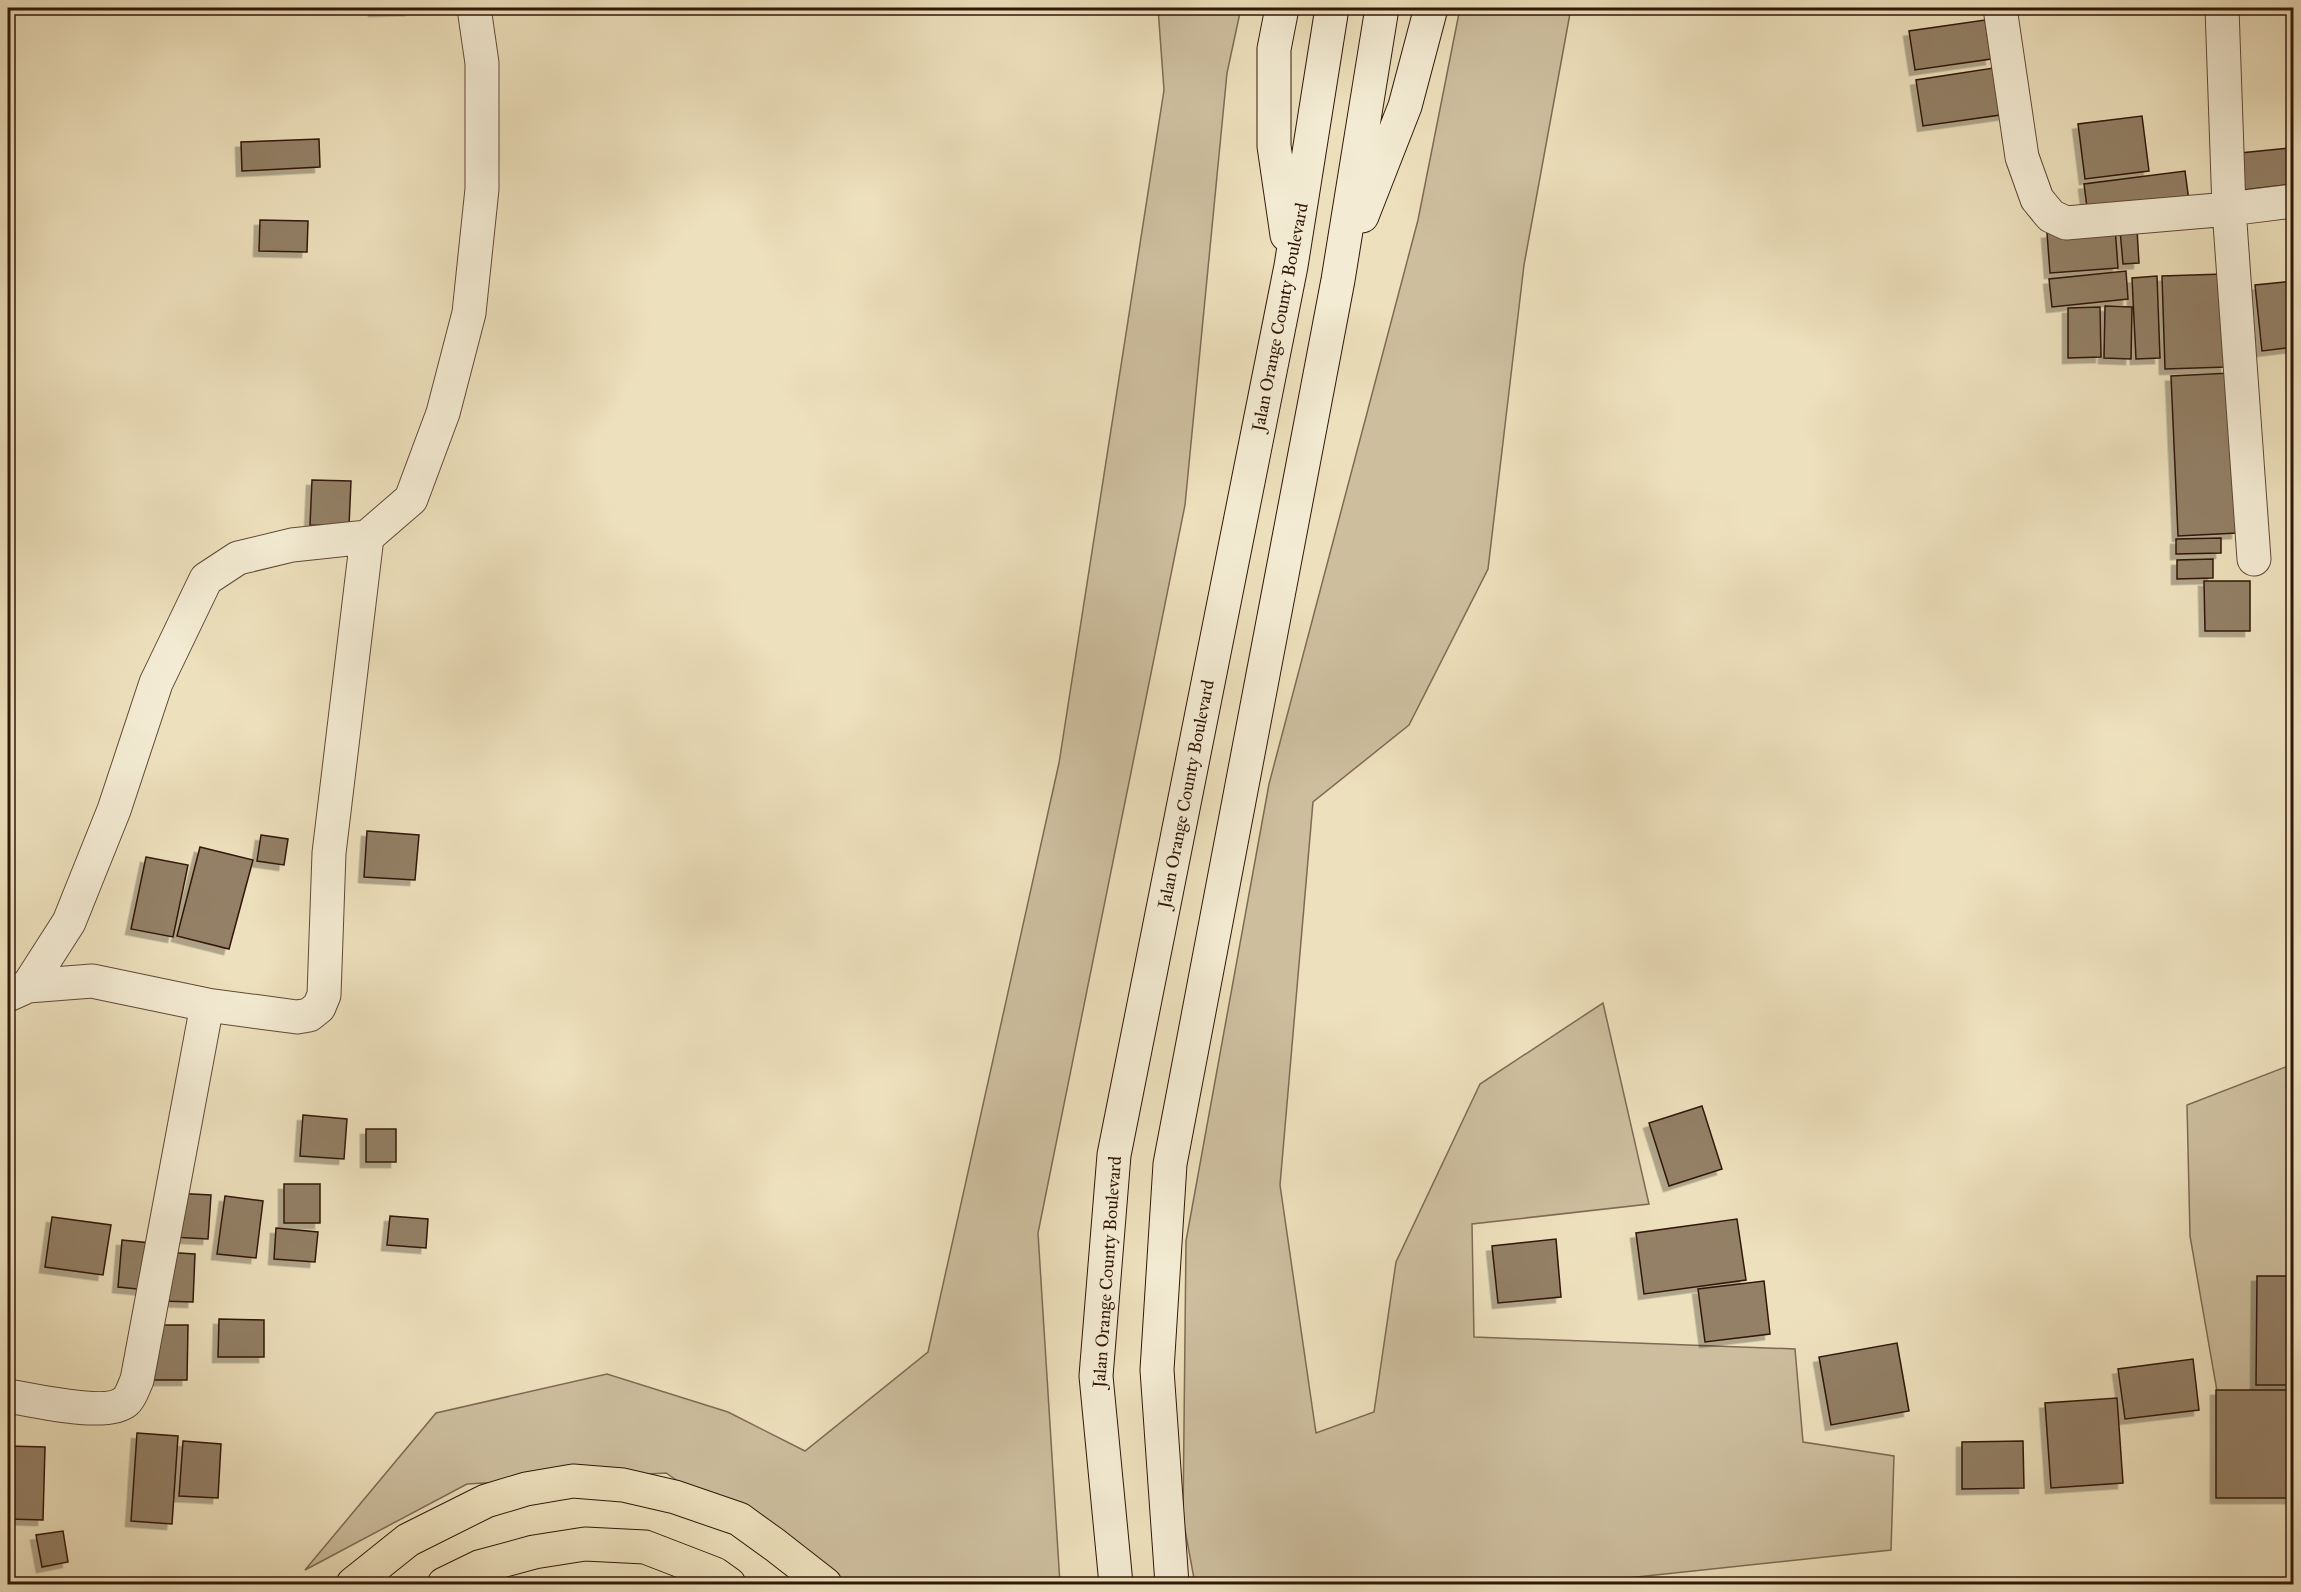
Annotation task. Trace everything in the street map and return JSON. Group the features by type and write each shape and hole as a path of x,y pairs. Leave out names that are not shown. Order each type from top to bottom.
{"highway":[{"path":"353,1584 408,1540 486,1501 526,1489 573,1481 623,1485 675,1497 739,1519 825,1584"},
{"path":"444,1584 479,1567 534,1552 585,1545 645,1547 715,1574 729,1584"}],"main road":[{"path":"18,990 69,922 114,810 156,682 206,579 238,558 292,545 367,537 411,499 443,413 469,313 482,189 482,63 474,8"},
{"path":"1282,8 1274,49 1274,146 1291,266"},
{"name":"Jalan Orange County Boulevard","path":"1116,1584 1096,1376 1114,1155 1291,266 1332,8"},
{"path":"1172,1584 1157,1370 1170,1164 1338,280 1382,8"},
{"path":"1338,280 1405,106 1431,8"},
{"path":"2000,8 2022,157 2037,199 2051,216 2066,224 2294,201"},
{"path":"2222,8 2229,209 2254,559"},
{"path":"18,990 92,981 207,1005 297,1017 309,1015 319,1007 324,994 329,853 367,537"},
{"path":"8,1396 98,1410 115,1407 127,1401 137,1380 207,1005"}],"shaded area":[{"path":"1158,8 1241,8 1227,73 1185,505 1038,1233 1060,1584 830,1584 666,1473 467,1484 305,1570 436,1413 607,1374 728,1412 805,1451 928,1352 1059,763 1164,90"},
{"path":"1460,8 1571,8 1524,265 1488,569 1409,725 1313,802 1280,1185 1316,1433 1374,1412 1396,1262 1480,1084 1603,1003 1649,1204 1472,1224 1474,1337 1795,1349 1803,1442 1894,1456 1891,1550 1571,1584 1195,1584 1183,1519 1186,1241 1269,784 1418,220"},
{"path":"2293,1064 2293,1487 2233,1483 2190,1236 2187,1105"}],"building":[{"path":"374,8 411,8 411,10 374,11"},
{"path":"1985,20 1991,59 1915,70 1909,31"},
{"path":"2000,67 2007,114 1923,126 1916,80"},
{"path":"2142,116 2149,171 2085,179 2078,124"},
{"path":"319,139 320,167 242,171 241,142"},
{"path":"2289,148 2293,184 2235,191 2230,154"},
{"path":"2185,171 2189,201 2088,215 2084,184"},
{"path":"260,220 308,221 307,252 259,251"},
{"path":"2115,227 2118,268 2050,273 2047,233"},
{"path":"2137,229 2139,263 2123,264 2120,230"},
{"path":"2126,271 2128,299 2052,307 2049,279"},
{"path":"2223,274 2226,367 2165,369 2162,276"},
{"path":"2157,276 2160,358 2136,359 2132,278"},
{"path":"2294,281 2294,347 2262,351 2255,285"},
{"path":"2105,306 2132,307 2131,359 2104,358"},
{"path":"2100,307 2101,357 2068,358 2068,308"},
{"path":"2230,373 2237,533 2178,536 2171,376"},
{"path":"312,480 351,481 349,526 310,525"},
{"path":"2221,538 2221,553 2176,554 2176,539"},
{"path":"2213,559 2213,578 2177,579 2177,560"},
{"path":"2204,581 2250,581 2250,631 2205,631"},
{"path":"367,831 419,835 415,880 364,877"},
{"path":"261,835 288,839 284,865 257,861"},
{"path":"200,847 253,860 229,949 177,936"},
{"path":"146,857 188,865 173,937 131,929"},
{"path":"1702,1106 1722,1169 1669,1186 1649,1123"},
{"path":"303,1115 347,1119 344,1159 300,1156"},
{"path":"366,1129 396,1129 396,1162 366,1162"},
{"path":"284,1184 320,1184 320,1223 284,1223"},
{"path":"173,1193 211,1195 208,1239 171,1237"},
{"path":"225,1196 263,1201 256,1258 217,1254"},
{"path":"390,1216 428,1219 426,1248 387,1245"},
{"path":"52,1217 111,1225 103,1275 45,1267"},
{"path":"1737,1219 1746,1280 1644,1294 1636,1233"},
{"path":"276,1228 318,1232 315,1262 274,1259"},
{"path":"1556,1239 1561,1297 1498,1303 1492,1246"},
{"path":"122,1240 151,1243 147,1290 118,1287"},
{"path":"162,1252 195,1254 193,1302 160,1301"},
{"path":"2257,1276 2294,1276 2294,1385 2256,1385"},
{"path":"1764,1281 1770,1334 1705,1342 1698,1289"},
{"path":"219,1319 264,1320 264,1357 218,1357"},
{"path":"152,1325 188,1325 187,1380 151,1380"},
{"path":"1897,1343 1909,1411 1831,1425 1819,1357"},
{"path":"2193,1359 2199,1410 2125,1419 2118,1369"},
{"path":"2216,1390 2294,1390 2294,1498 2216,1498"},
{"path":"2117,1398 2123,1483 2051,1488 2045,1403"},
{"path":"137,1433 178,1436 172,1524 131,1521"},
{"path":"183,1441 221,1444 218,1498 179,1496"},
{"path":"2023,1441 2024,1488 1962,1489 1962,1442"},
{"path":"8,1446 45,1447 43,1520 8,1519"},
{"path":"63,1531 68,1562 42,1567 36,1535"}]}
